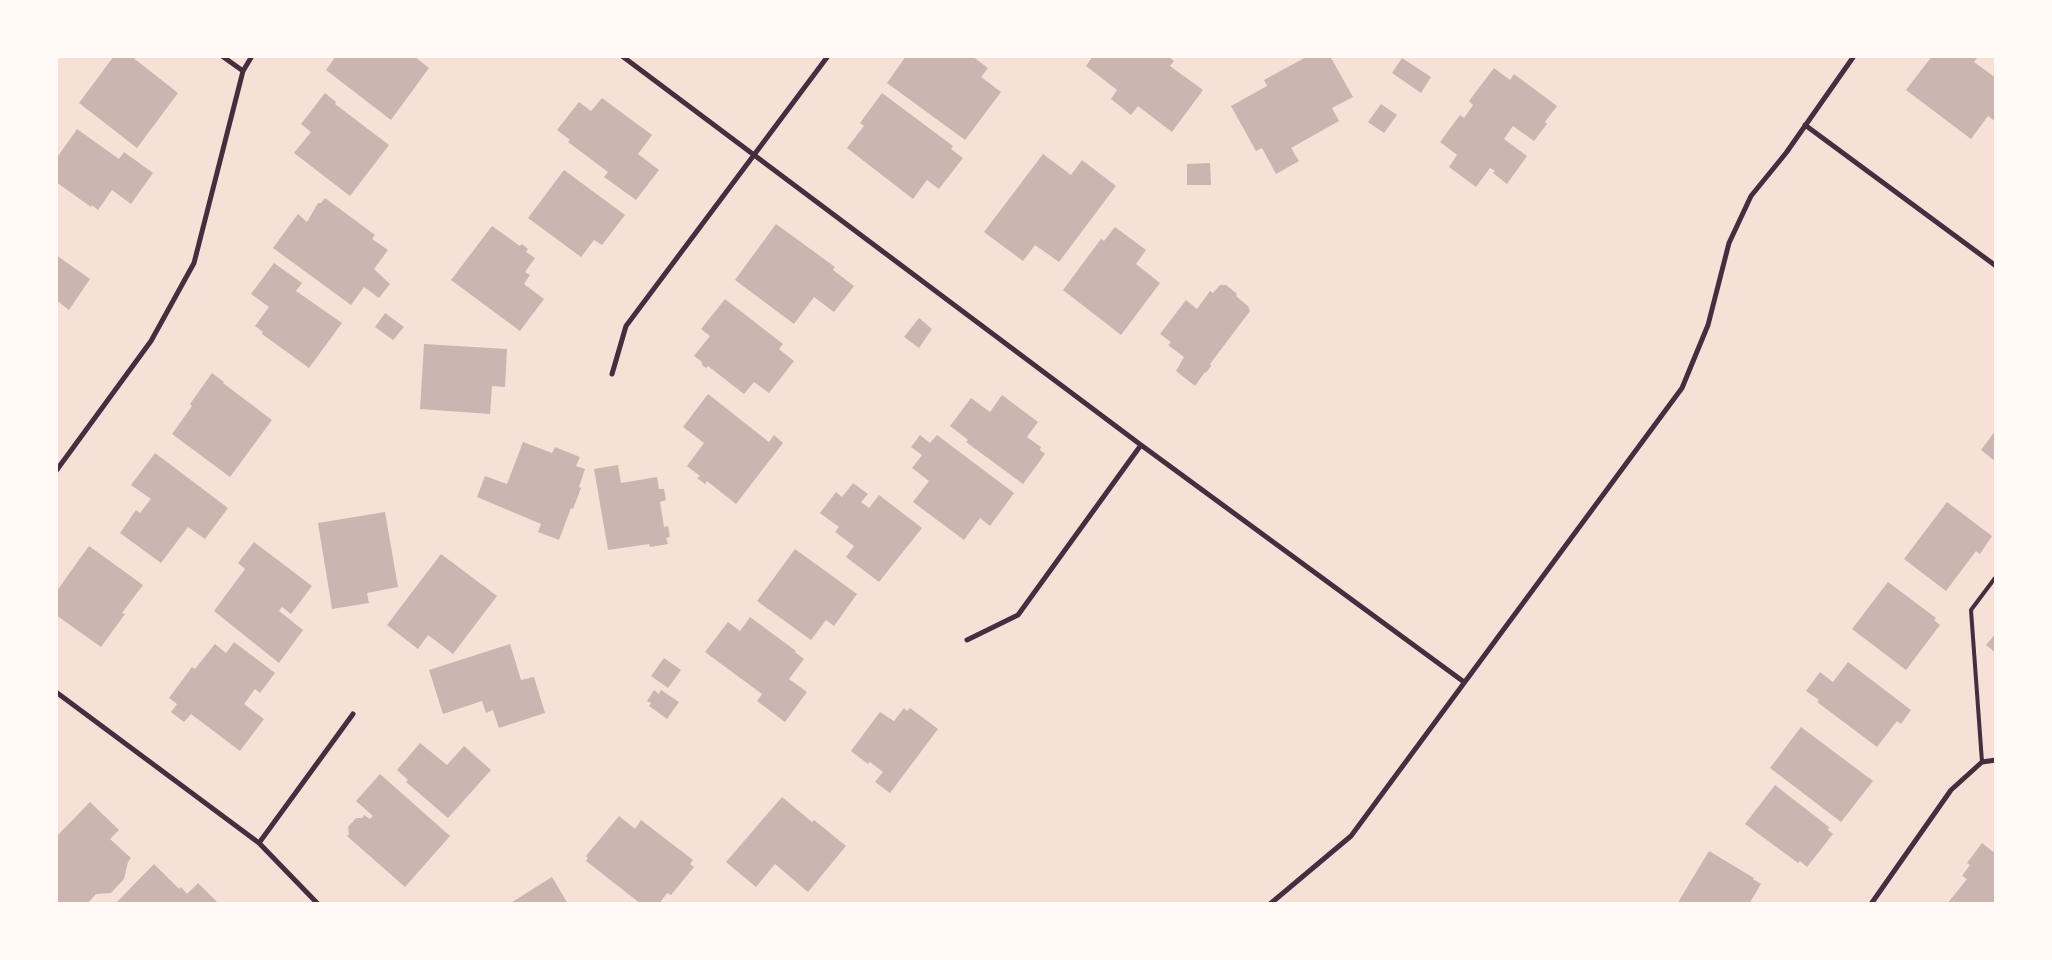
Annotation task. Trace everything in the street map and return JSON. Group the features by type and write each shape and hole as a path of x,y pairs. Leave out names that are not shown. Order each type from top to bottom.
{"street":[{"path":"222,56 243,72"},
{"path":"56,471 151,341 194,263 243,72 252,56"},
{"path":"622,56 1141,445 1464,682"},
{"path":"612,374 626,326 828,56"},
{"path":"1270,904 1351,836 1682,388 1708,325 1729,243 1751,196 1786,153 1854,56"},
{"path":"1805,125 1996,266"},
{"path":"967,640 1018,615 1141,445"},
{"path":"56,692 259,843 318,904"},
{"path":"259,843 354,714"},
{"path":"1871,904 1950,790 1982,762 1996,760"}],"lane":[{"path":"1982,762 1971,610 1995,578"}],"building":[{"path":"114,56 131,56 178,93 137,148 79,103"},
{"path":"336,56 414,56 429,68 391,120 326,70"},
{"path":"906,56 972,56 988,68 981,77 1001,92 965,140 887,83"},
{"path":"1093,56 1168,56 1174,61 1170,66 1203,90 1172,132 1138,106 1131,115 1111,99 1117,90 1086,66"},
{"path":"1308,56 1330,56 1353,97 1332,108 1339,121 1291,148 1299,161 1276,174 1262,148 1256,151 1231,106 1267,86 1264,80"},
{"path":"1932,56 1977,58 1974,62 1996,78 1996,122 1988,116 1971,139 1906,90"},
{"path":"1402,58 1431,77 1421,93 1392,73"},
{"path":"1494,68 1510,80 1514,74 1557,106 1545,122 1547,124 1534,141 1513,126 1504,139 1527,156 1507,184 1493,173 1495,171 1490,168 1476,187 1449,167 1457,155 1440,142 1460,115 1464,118 1473,105 1469,101"},
{"path":"325,93 336,102 335,104 389,145 350,196 294,153 311,132 301,124"},
{"path":"882,93 953,146 951,149 963,158 939,189 927,180 913,199 847,148 864,126 860,123"},
{"path":"602,98 652,135 638,154 659,170 636,200 604,177 608,172 568,142 570,140 557,130 579,102 591,111"},
{"path":"1381,104 1397,115 1384,133 1368,122"},
{"path":"77,129 119,159 124,152 153,173 131,204 112,190 98,210 56,182 56,159"},
{"path":"1043,154 1071,175 1082,160 1116,186 1059,262 1035,245 1023,261 984,232"},
{"path":"1210,163 1211,185 1187,185 1187,164"},
{"path":"564,170 625,215 602,245 594,240 581,257 528,218"},
{"path":"325,198 375,235 372,239 388,250 374,269 390,284 379,298 364,287 351,305 273,248 298,214 307,222 318,203 321,203"},
{"path":"776,224 835,267 833,270 854,286 834,312 814,297 794,324 735,280"},
{"path":"492,226 520,246 522,244 528,249 526,252 535,258 525,272 530,275 524,284 544,299 520,331 451,280"},
{"path":"1115,227 1146,250 1136,264 1160,283 1121,335 1063,290 1101,239 1104,241"},
{"path":"56,255 90,279 69,310 56,300"},
{"path":"274,263 302,283 296,291 342,323 309,368 262,334 263,332 255,326 269,307 251,294"},
{"path":"1220,285 1226,285 1236,293 1237,297 1248,306 1250,311 1195,386 1176,371 1184,357 1168,345 1171,342 1160,334 1186,300 1197,309 1210,291 1213,293"},
{"path":"725,299 783,344 779,349 794,361 769,393 754,382 744,394 708,366 706,368 702,365 702,362 694,356 710,336 701,329"},
{"path":"385,313 404,327 393,340 375,327"},
{"path":"919,318 932,329 919,348 904,337"},
{"path":"424,344 507,349 505,387 492,386 490,414 420,409"},
{"path":"212,373 272,420 230,477 172,434"},
{"path":"708,394 769,442 774,435 783,443 736,504 707,481 705,484 697,478 700,476 687,466 704,443 683,427"},
{"path":"1002,395 1038,422 1027,437 1041,447 1040,450 1045,454 1023,484 966,442 968,440 950,426 971,398 990,412"},
{"path":"1996,430 1996,462 1981,450"},
{"path":"920,435 930,443 937,435 1014,493 990,526 980,518 964,540 913,502 929,481 912,468 922,455 911,447"},
{"path":"523,442 552,453 555,447 580,457 576,466 585,469 579,487 581,488 559,540 538,532 541,524 477,497 485,476 507,484"},
{"path":"155,453 228,508 205,539 188,527 161,563 120,533 136,510 140,513 151,499 131,485"},
{"path":"618,465 621,483 657,477 659,489 664,489 666,500 660,502 664,527 668,526 670,537 666,538 668,544 650,547 649,544 608,550 594,469"},
{"path":"853,483 868,494 861,502 869,508 879,495 922,528 879,582 846,557 854,546 835,532 839,527 820,513 836,492 842,497"},
{"path":"1947,502 1992,536 1980,554 1976,551 1946,591 1904,559"},
{"path":"385,512 398,587 367,593 369,603 332,609 318,523"},
{"path":"254,542 312,586 291,614 282,607 279,611 303,630 279,663 214,611 245,569 238,563"},
{"path":"89,546 143,585 122,613 125,614 101,647 56,615 56,592"},
{"path":"795,549 857,594 834,626 826,620 811,640 757,601"},
{"path":"441,554 497,596 453,654 428,635 418,649 387,625"},
{"path":"1888,582 1936,618 1934,620 1940,625 1906,670 1852,629"},
{"path":"750,617 804,659 789,679 807,692 785,722 757,701 762,694 705,652 728,622 740,631"},
{"path":"1996,633 1996,653 1986,645"},
{"path":"234,642 275,673 260,693 255,689 244,704 264,719 240,751 191,714 184,722 171,712 177,704 169,698 192,667 195,669 215,644 226,653"},
{"path":"510,644 521,680 534,677 545,713 499,728 493,710 486,713 482,701 443,714 429,670"},
{"path":"664,658 681,670 668,688 651,676"},
{"path":"1848,662 1911,710 1901,724 1897,721 1877,747 1817,702 1819,700 1806,691 1820,672 1833,682"},
{"path":"654,690 659,694 661,690 679,702 667,719 649,706 651,703 647,701"},
{"path":"904,708 907,711 910,708 938,729 890,793 875,782 883,772 870,762 868,764 851,751 880,712 894,721"},
{"path":"1801,727 1873,781 1841,822 1770,768"},
{"path":"420,743 447,765 464,746 491,770 448,818 406,782 408,780 397,770"},
{"path":"380,774 450,836 405,887 347,836 349,834 348,827 356,818 362,818 364,815 370,819 373,816 356,801"},
{"path":"1775,785 1829,827 1828,830 1833,834 1807,867 1800,861 1798,863 1745,824"},
{"path":"782,797 812,822 814,820 846,846 808,892 775,864 756,887 726,862"},
{"path":"90,802 119,830 110,839 131,858 128,862 124,879 111,893 96,894 87,904 56,904 56,837"},
{"path":"619,816 635,829 641,820 693,860 690,864 694,867 671,895 667,893 659,904 641,904 586,861 588,858 586,856"},
{"path":"1982,843 1996,854 1996,904 1947,904 1967,879 1962,876 1970,865 1967,863"},
{"path":"1709,851 1761,884 1749,904 1677,904"},
{"path":"154,864 179,889 181,887 187,894 198,883 219,904 115,904"},
{"path":"552,877 568,904 509,904"}]}
